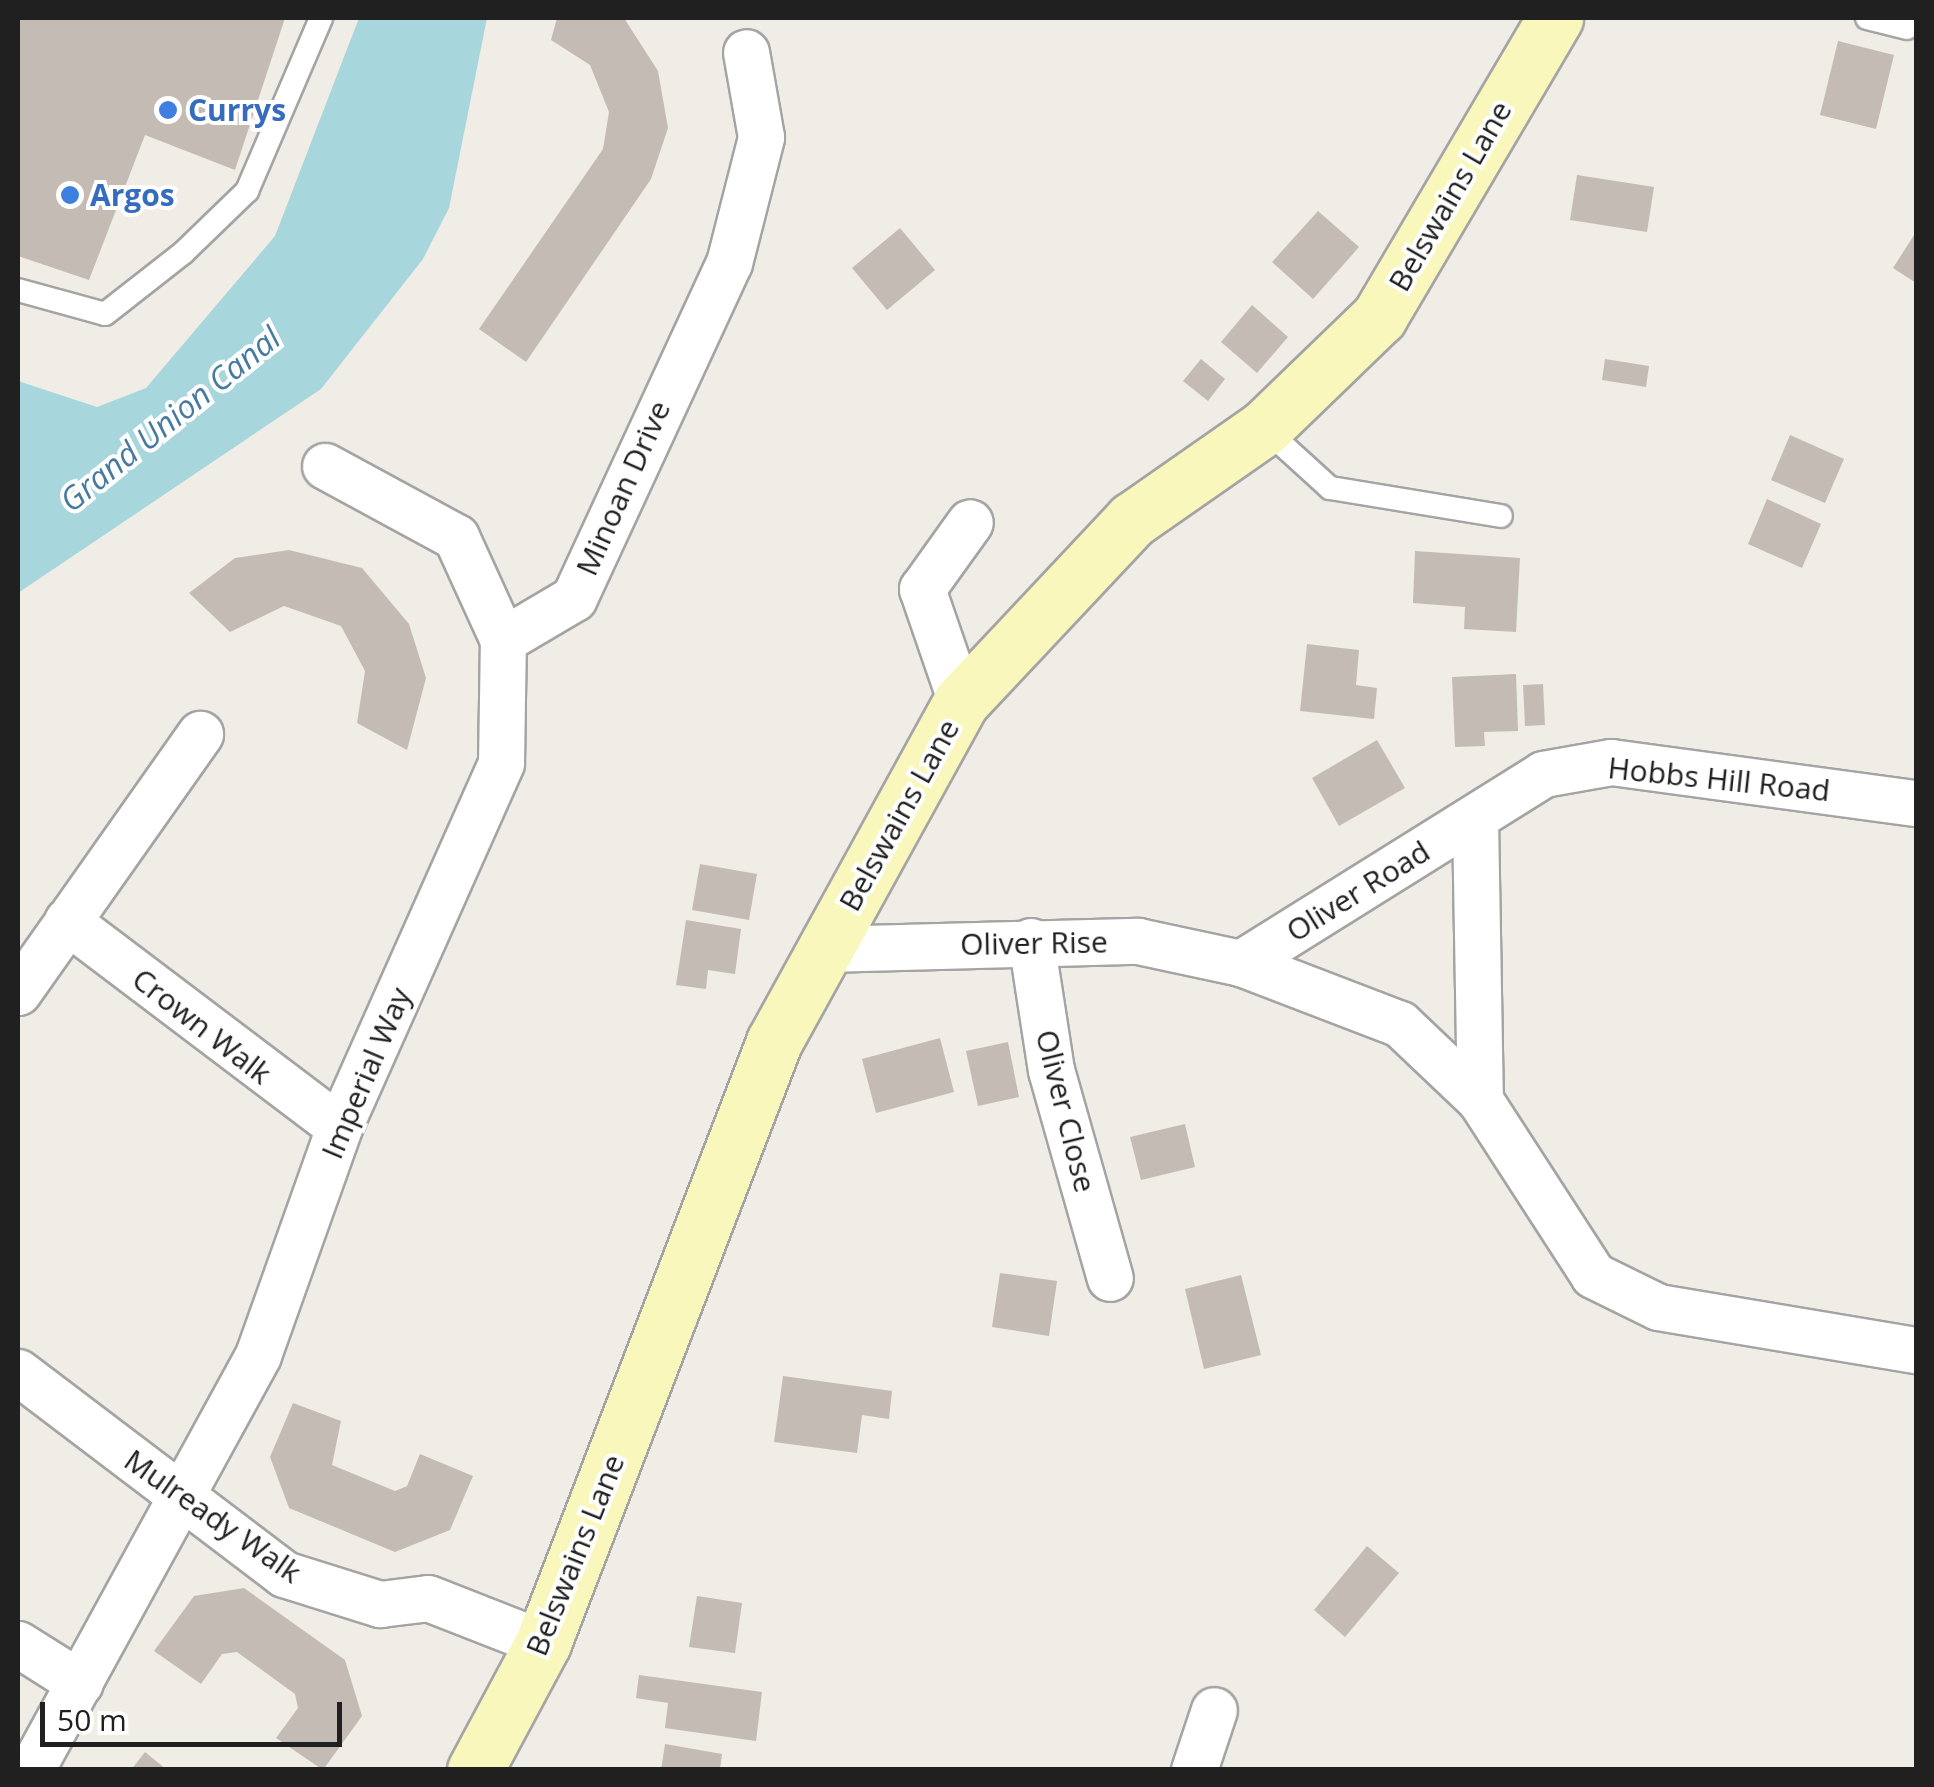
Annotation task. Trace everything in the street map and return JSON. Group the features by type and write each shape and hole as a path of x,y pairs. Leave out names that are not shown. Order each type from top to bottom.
{"street":[{"name":"Belswains Lane","path":"475,1770 543,1643 774,1042 962,702 1132,520 1264,428 1378,318 1555,18"},
{"name":"Minoan Drive","path":"503,640 574,598 729,264 761,136 746,52"},
{"path":"326,466 456,537 503,640"},
{"path":"962,702 922,590 970,522"},
{"name":"Imperial Way","path":"31,1770 186,1497 283,1297 339,1127 500,763 503,640"},
{"path":"18,992 200,734"},
{"name":"Hobbs Hill Road","path":"1475,819 1543,774 1610,762 1916,803"},
{"name":"Oliver Road","path":"1241,964 1475,819"},
{"name":"Oliver Road","path":"1475,819 1480,1100"},
{"name":"Crown Walk","path":"67,921 339,1127"},
{"name":"Oliver Rise","path":"825,949 1138,941 1241,964"},
{"name":"Oliver Close","path":"1030,942 1063,1066 1110,1278"},
{"name":"Oliver Road","path":"1241,964 1400,1024 1480,1100 1593,1275 1658,1307 1916,1350"},
{"name":"Mulready Walk","path":"18,1372 301,1581 380,1604 428,1598 543,1643"},
{"path":"18,1644 80,1683"},
{"path":"1194,1770 1214,1710"}],"lane":[{"path":"18,290 105,314 184,252 247,191 320,18"},
{"path":"1867,18 1907,28"},
{"path":"1264,428 1330,488 1501,516"}],"water":[{"name":"Grand Union Canal","path":"359,18 487,18 449,208 423,259 321,389 18,593 18,381 97,407 146,388 275,236"}],"building":[{"name":"Currys","path":"18,18 285,18 235,170 145,135 89,280 18,256"},
{"path":"557,18 624,18 658,71 668,128 651,179 526,362 479,329 603,149 609,112 590,65 551,40"},
{"path":"1838,41 1894,55 1876,129 1820,115"},
{"path":"1577,175 1654,187 1647,232 1570,220"},
{"path":"1318,211 1359,247 1313,299 1272,262"},
{"path":"900,228 935,270 887,310 852,268"},
{"path":"1916,232 1916,283 1893,268"},
{"path":"1252,305 1288,337 1257,373 1221,342"},
{"path":"1201,359 1225,379 1208,401 1183,381"},
{"path":"1605,359 1649,366 1646,387 1602,380"},
{"path":"1790,435 1844,459 1825,503 1771,480"},
{"path":"1767,499 1821,524 1802,568 1748,544"},
{"path":"289,550 362,568 409,624 426,678 407,750 357,723 365,671 341,626 284,606 230,632 189,593 235,558"},
{"path":"1415,551 1520,558 1516,632 1464,629 1465,607 1413,603"},
{"path":"1307,644 1359,650 1356,685 1377,688 1374,719 1300,711"},
{"path":"1516,674 1518,731 1484,732 1485,746 1455,747 1452,677"},
{"path":"1543,684 1545,725 1525,726 1523,685"},
{"path":"1377,740 1405,788 1339,826 1312,778"},
{"path":"700,864 757,874 749,920 692,910"},
{"path":"686,920 741,929 735,974 708,970 706,989 676,985"},
{"path":"940,1038 954,1092 876,1113 862,1059"},
{"path":"1008,1042 1019,1097 978,1106 966,1051"},
{"path":"1185,1124 1195,1167 1141,1180 1130,1137"},
{"path":"1000,1273 1057,1281 1049,1336 992,1327"},
{"path":"1241,1275 1261,1355 1204,1369 1185,1289"},
{"path":"783,1376 892,1391 889,1419 862,1415 857,1453 774,1442"},
{"path":"293,1403 341,1421 332,1465 395,1491 407,1486 420,1454 473,1476 450,1530 395,1552 289,1508 270,1457"},
{"path":"1367,1546 1399,1573 1345,1637 1314,1610"},
{"path":"244,1588 345,1660 362,1716 323,1770 276,1738 298,1708 295,1694 237,1652 222,1654 201,1684 154,1651 194,1596"},
{"path":"697,1596 742,1603 735,1653 689,1647"},
{"path":"639,1675 762,1692 756,1741 665,1728 668,1703 636,1698"},
{"path":"665,1744 722,1754 720,1770 661,1770"},
{"path":"145,1752 167,1770 131,1770"}],"place":[{"name":"Currys","path":"168,110"},
{"name":"Argos","path":"70,195"}]}
